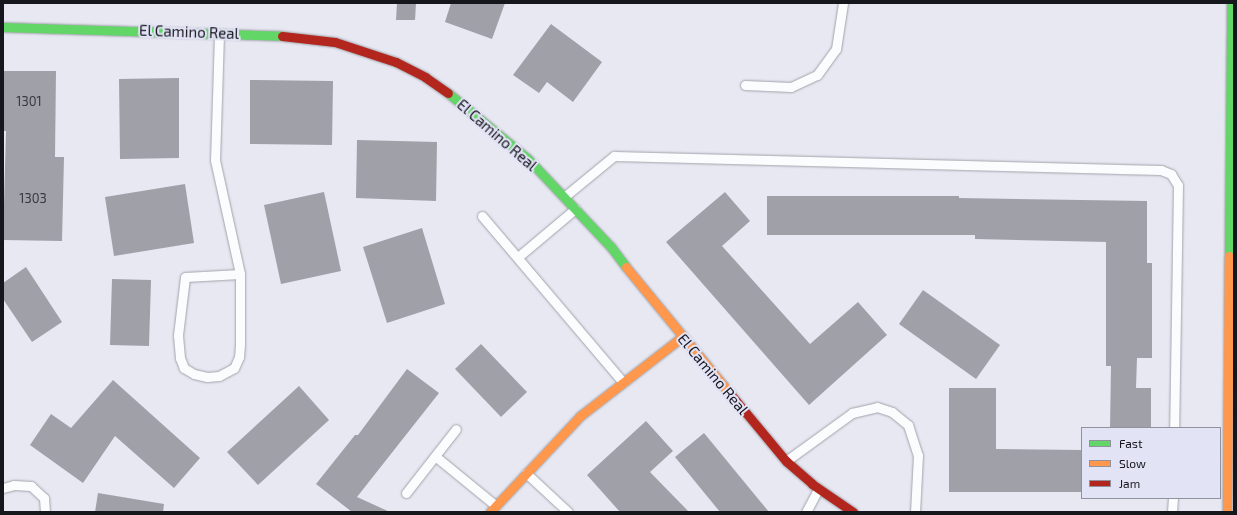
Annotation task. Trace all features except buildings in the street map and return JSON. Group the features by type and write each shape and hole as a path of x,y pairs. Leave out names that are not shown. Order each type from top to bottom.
{"street":[{"path":"1227,512 1232,127 1231,3"},
{"name":"El Camino Real","path":"3,27 303,37 329,41 396,62 425,77 459,101 528,159 611,247 682,337 786,461 818,488 853,512"},
{"path":"493,510 525,472 580,416 682,337"}],"lane":[{"path":"745,85 792,87 818,75 836,49 843,3"},
{"path":"219,33 215,160 240,274 240,350 234,368 220,376 207,377 194,374 184,368 180,358 178,335 185,277 240,274"},
{"path":"564,197 614,156 1161,170 1171,174 1178,185 1174,427"},
{"path":"518,257 575,209"},
{"path":"482,216 624,383"},
{"path":"786,461 852,413 877,407 892,412 908,425 918,455 915,512"},
{"path":"406,493 456,429"},
{"path":"435,456 493,510"},
{"path":"525,472 568,512"},
{"path":"3,488 14,485 31,486 44,498 45,512"},
{"path":"806,512 818,488"},
{"path":"1172,512 1173,499"}],"traffic: fast":[{"path":"1229,256 1231,3"},
{"path":"3,27 282,36"},
{"path":"448,93 528,159 611,247 626,267"}],"traffic: slow":[{"path":"1227,512 1229,256"},
{"path":"626,267 732,396"},
{"path":"490,512 580,416 682,337"}],"traffic: jam":[{"path":"282,36 335,42 396,62 425,77 448,93"},
{"path":"732,396 786,461 812,484 853,512"}]}
